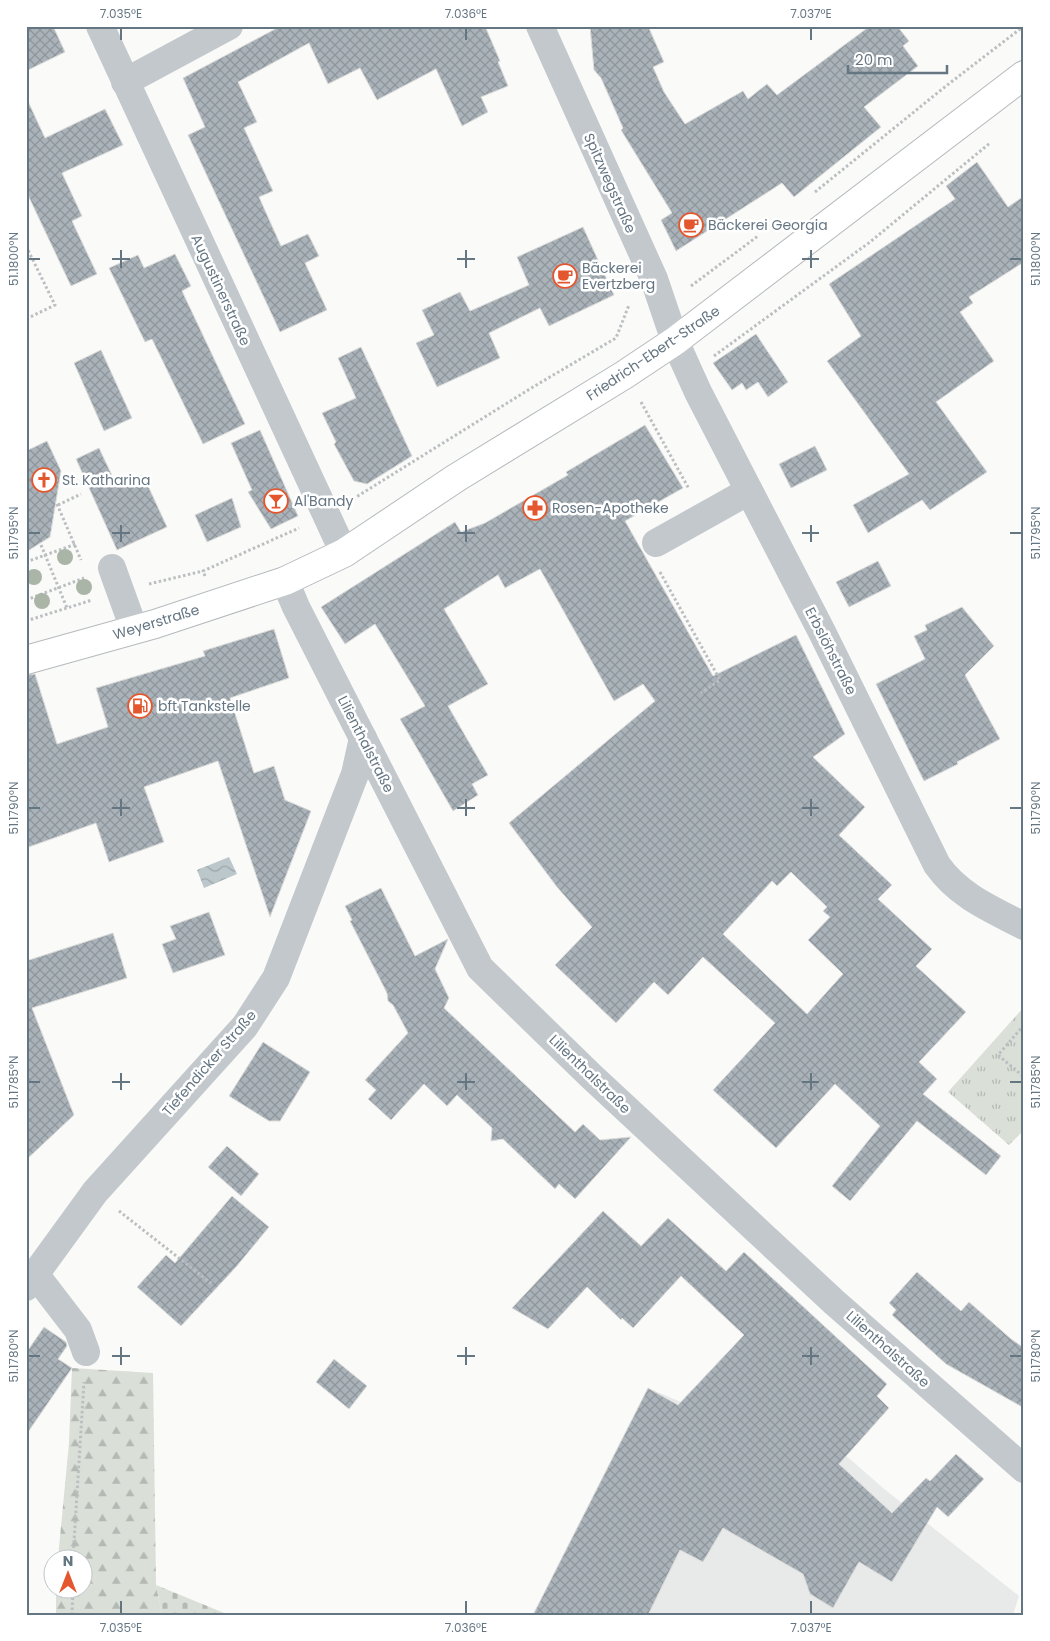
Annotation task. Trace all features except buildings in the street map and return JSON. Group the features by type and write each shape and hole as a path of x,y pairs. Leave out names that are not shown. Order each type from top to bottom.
{"main road":[{"name":"Friedrich-Ebert-Straße","path":"285,581 344,552 456,478 624,375 675,341 1024,74"},
{"name":"Weyerstraße","path":"26,660 134,629 285,581"}],"street":[{"name":"Augustinerstraße","path":"100,26 344,552"},
{"path":"125,82 229,26"},
{"name":"Spitzwegstraße","path":"540,26 654,280 675,341"},
{"name":"Erbslöhstraße","path":"675,341 698,392 822,632 937,865 955,887 972,900 1024,926"},
{"path":"656,543 749,491"},
{"path":"107,579 134,629"},
{"name":"Lilienthalstraße","path":"285,581 296,607 480,968 591,1076 827,1295 1024,1469"},
{"name":"Tiefendicker Straße","path":"29,1279 95,1192 245,1026 264,998 276,978 355,774 363,738"},
{"path":"29,1279 78,1330 86,1352"}],"path":[{"path":"811,196 946,86 1024,26"},
{"path":"691,286 758,235"},
{"path":"26,246 55,305 26,319"},
{"path":"26,600 59,588 107,579 203,571 326,516 533,387 616,338"},
{"path":"81,494 58,504 76,544 107,579"},
{"path":"26,562 76,544"},
{"path":"41,545 67,608"},
{"path":"203,571 214,604"},
{"path":"26,621 67,608 107,579"},
{"path":"1024,1025 998,1055 1024,1077"},
{"path":"95,1192 212,1284"},
{"path":"74,1548 86,1352"},
{"path":"72,1615 73,1598"}],"shaded area":[{"path":"648,1388 733,1424 810,1424 883,1488 1019,1596 1013,1615 533,1615"}],"green space":[{"path":"1024,1007 1024,1130 1009,1145 948,1092"},
{"path":"72,1368 153,1373 156,1585 162,1615 56,1615 56,1598 92,1598 92,1548 59,1548 69,1443"},
{"path":"156,1585 229,1615 162,1615"}],"water":[{"path":"229,857 237,874 204,888 197,870"}],"place":[{"name":"Bäckerei Georgia","path":"691,225"},
{"name":"Bäckerei Evertzberg","path":"565,276"},
{"name":"St. Katharina","path":"44,480"},
{"name":"Al'Bandy","path":"276,501"},
{"name":"Rosen-Apotheke","path":"535,508"},
{"name":"bft Tankstelle","path":"140,706"}]}
